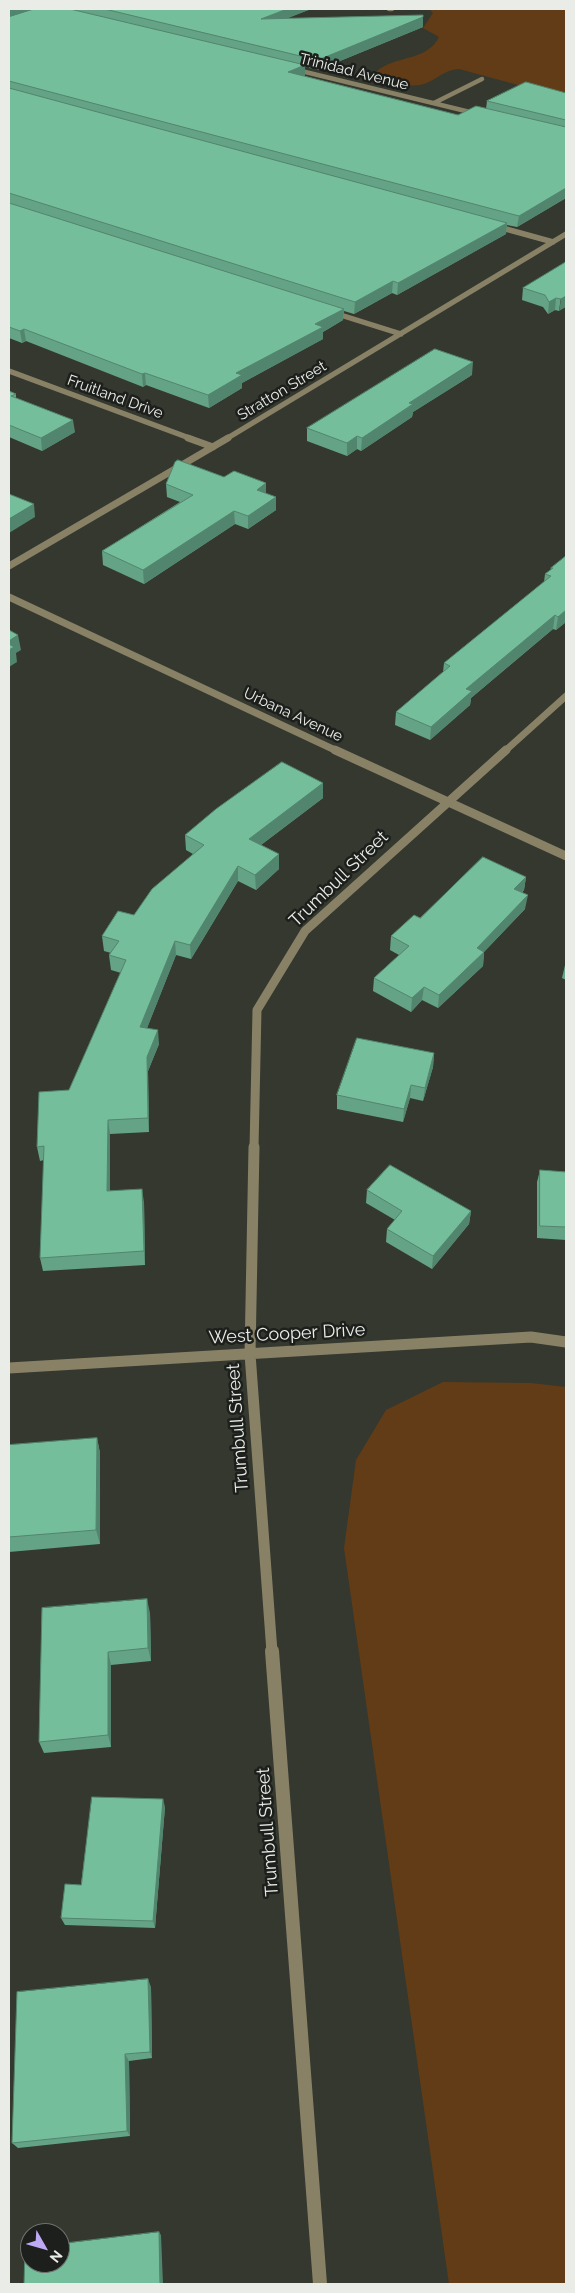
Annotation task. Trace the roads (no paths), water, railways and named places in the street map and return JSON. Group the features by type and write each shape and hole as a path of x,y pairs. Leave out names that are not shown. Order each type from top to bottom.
{"street":[{"name":"Trinidad Avenue","path":"288,68 481,115"},
{"path":"434,103 482,79"},
{"path":"486,224 553,242"},
{"name":"Stratton Street","path":"9,566 213,447 566,234"},
{"path":"326,310 401,334"},
{"name":"Fruitland Drive","path":"9,371 213,447"},
{"name":"Urbana Avenue","path":"9,596 446,802 566,856"},
{"name":"Trumbull Street","path":"320,2284 250,1354 257,1010 305,931 446,802 566,696"},
{"name":"West Cooper Drive","path":"9,1368 531,1337 566,1342"}]}
